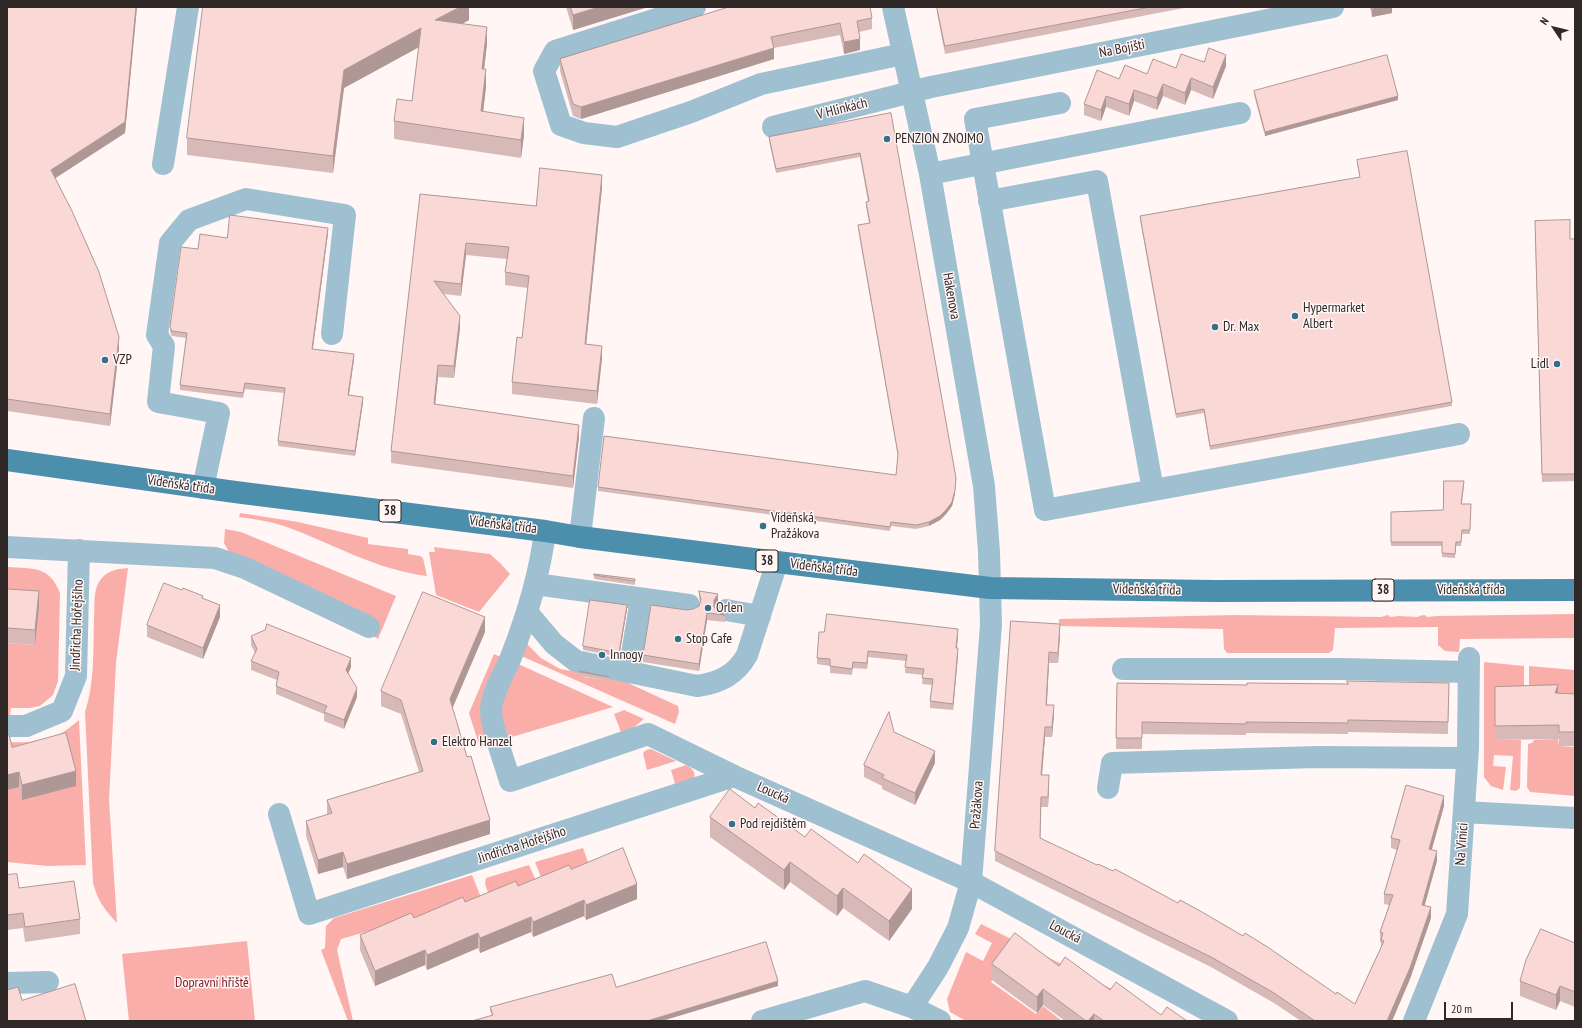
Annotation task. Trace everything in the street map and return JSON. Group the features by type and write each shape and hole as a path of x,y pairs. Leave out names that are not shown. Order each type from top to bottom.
{"main road":[{"name":"Vídeňská třída","path":"7,460 203,488 990,588 1215,591 1575,590"}],"street":[{"path":"163,164 188,7"},
{"path":"695,7 555,51 544,71 561,125 584,134 617,136 692,112 761,84 903,54"},
{"name":"Hakenova","path":"893,7 930,174 984,486 990,588"},
{"name":"Na Bojišti","path":"912,92 938,85 1332,7"},
{"name":"V Hlinkách","path":"773,127 912,92"},
{"path":"1060,103 975,119 1045,510 1459,434"},
{"path":"930,174 1240,113"},
{"path":"989,201 1097,181 1153,490"},
{"path":"203,488 219,413 158,402 164,346 157,335 170,243 189,220 246,199 345,215 332,334"},
{"path":"580,537 594,418"},
{"name":"Loucká","path":"545,531 541,559 527,612 512,656 492,700 492,721 510,781 648,734 734,776 971,882 1227,1021"},
{"path":"7,547 215,558 245,568 369,626"},
{"name":"Jindřicha Hořejšího","path":"7,726 26,726 62,711 76,676 79,550"},
{"path":"527,612 554,644 576,661 697,686 712,684 722,680 743,663 752,644 777,562"},
{"path":"534,584 689,605"},
{"name":"Pražákova","path":"912,1007 938,967 958,928 971,882 991,625 990,588"},
{"path":"629,672 641,599"},
{"path":"726,610 760,616"},
{"name":"Na Vinici","path":"1123,669 1341,669 1469,665 1467,758 1458,914 1414,1021"},
{"path":"1108,788 1112,763 1317,757 1467,758"},
{"name":"Jindřicha Hořejšího","path":"279,814 309,914 734,776"},
{"path":"1464,812 1575,818"},
{"path":"7,983 48,982"},
{"path":"762,1021 865,991 912,1007 940,1021"}],"green space":[{"path":"240,513 298,522 368,538 368,544 408,549 408,554 423,558 427,576 408,573 372,562 284,526 267,521 239,517"},
{"path":"225,529 241,532 396,596 378,639 229,552 224,543"},
{"path":"434,547 490,554 510,574 479,612 436,595 429,552 435,552"},
{"path":"7,567 39,570 51,577 60,593 58,681 53,695 40,706 30,708 11,708 10,715 7,715 7,643 35,645 7,604"},
{"path":"128,568 116,663 109,800 117,923 102,904 93,883 85,712 92,677 95,599 97,586 102,578 108,573 115,570"},
{"path":"1575,614 1575,638 1460,639 1459,652 1445,651 1438,645 1438,627 1335,628 1333,650 1329,653 1227,653 1224,649 1223,629 1059,626 1059,619 1234,615 1381,617 1388,615 1390,617 1418,617 1425,615 1427,617"},
{"path":"527,644 541,658 560,669 584,673 583,677 606,680 608,676 615,677 678,706 679,712 675,724 519,655"},
{"path":"494,654 503,658 491,744 480,748 469,713"},
{"path":"1484,662 1524,666 1524,701 1495,740 1521,740 1520,788 1516,791 1510,790 1513,756 1494,755 1493,766 1506,767 1503,790 1491,786 1484,777"},
{"path":"516,663 613,707 505,739 498,712"},
{"path":"1529,666 1575,670 1575,708 1529,701"},
{"path":"624,710 644,719 628,732 621,732 614,714"},
{"path":"79,720 86,865 47,866 7,862 7,742 46,740 62,733"},
{"path":"1558,739 1559,746 1575,747 1575,796 1530,792 1527,787 1528,744 1532,743 1534,740"},
{"path":"651,749 676,761 647,770 643,753 646,750"},
{"path":"686,765 693,771 695,775 694,780 675,784 671,770"},
{"path":"583,848 593,876 546,890 535,862"},
{"path":"529,865 541,892 472,902 341,939 337,950 353,1021 348,1021 321,950 325,948 326,926 334,918 472,875 482,900 490,898 485,884 486,878"},
{"path":"981,924 1116,991 1110,1008 1014,950 991,982 1036,1014 1043,1006 1062,1021 966,1021 950,1012 947,999 966,952 983,961 992,943 975,934"},
{"name":"Dopravní hřiště","path":"247,941 255,1021 129,1021 122,954"}],"building":[{"path":"7,7 136,7 125,122 51,170 72,211 99,272 119,337 110,414 7,399"},
{"path":"203,7 460,7 435,20 487,27 482,69 486,69 481,111 524,118 521,140 394,121 397,99 412,101 421,28 344,70 333,156 187,138"},
{"path":"571,7 599,7 573,15"},
{"path":"729,7 870,7 872,18 857,21 860,39 844,42 840,23 771,37 774,48 581,107 573,104 560,59"},
{"path":"937,7 1150,7 945,46"},
{"path":"1371,7 1383,7 1372,9"},
{"path":"1209,48 1226,55 1213,87 1191,78 1185,93 1163,84 1157,98 1134,90 1129,104 1106,96 1101,110 1084,104 1097,70 1119,79 1125,65 1147,74 1153,59 1176,68 1181,54 1204,62"},
{"path":"1387,55 1398,96 1265,132 1254,91"},
{"path":"891,113 956,478 952,502 946,510 940,516 929,522 916,525 891,522 890,527 598,487 604,436 896,475 898,454 858,225 870,223 866,202 869,201 860,153 776,169 769,137"},
{"path":"1407,151 1452,402 1210,446 1204,409 1176,414 1140,216 1360,177 1357,160"},
{"path":"540,168 602,175 585,344 602,346 597,391 512,382 517,337 522,338 529,276 505,272 509,247 466,243 461,284 434,281 460,316 454,366 438,365 434,404 579,425 573,476 391,451 420,194 536,206"},
{"path":"230,215 328,228 312,349 354,354 348,395 363,397 355,451 278,441 285,388 245,383 243,393 180,385 187,333 172,331 170,327 181,247 198,249 200,234 227,238"},
{"name":"Lidl","path":"1570,220 1570,239 1575,239 1575,474 1542,474 1535,221"},
{"path":"1444,481 1464,481 1461,504 1471,504 1470,530 1462,530 1461,542 1456,542 1455,554 1442,553 1442,542 1391,542 1391,512 1443,510"},
{"path":"594,575 635,579 635,581"},
{"path":"164,583 182,590 183,588 220,605 203,648 147,625"},
{"path":"7,589 39,591 35,630 7,628"},
{"name":"Stop Cafe","path":"699,591 718,594 714,600 714,607 718,612 725,615 707,613 699,664 643,655 651,605 687,610 693,609 699,606 701,600"},
{"name":"Elektro Hanzel","path":"423,592 485,617 450,699 467,757 471,756 490,820 347,864 343,852 318,860 306,821 332,813 327,800 423,771 401,700 381,691"},
{"path":"590,600 627,605 619,653 583,646"},
{"path":"827,614 958,629 956,648 958,648 953,704 930,701 933,679 922,678 924,669 905,667 907,655 868,651 867,663 853,662 852,669 830,666 830,659 817,658 819,632 824,632"},
{"path":"1011,621 1060,624 1058,653 1049,652 1046,705 1054,705 1052,727 1045,727 1041,775 1049,775 1048,797 1041,797 1040,838 1097,865 1098,864 1113,871 1115,869 1178,903 1180,900 1243,936 1245,933 1336,994 1337,992 1355,1004 1384,941 1381,940 1383,933 1380,932 1393,895 1384,894 1400,840 1391,838 1406,785 1444,796 1429,849 1437,851 1422,905 1431,907 1410,968 1387,1021 1315,1021 1274,993 1211,957 995,851"},
{"path":"267,624 351,658 346,670 357,688 344,720 324,712 327,706 276,686 279,672 251,661 257,649 251,636 265,630"},
{"path":"580,671 609,677 580,672"},
{"path":"1347,681 1449,683 1448,722 1348,720 1348,723 1246,722 1246,724 1142,722 1142,738 1116,738 1117,683 1247,685 1247,683 1348,684"},
{"path":"1558,685 1555,693 1575,694 1575,732 1559,732 1559,725 1495,726 1495,687"},
{"path":"889,712 894,732 935,751 915,793 882,778 884,775 864,765"},
{"path":"66,733 76,771 22,785 19,772 7,775 7,735 9,734 12,747"},
{"path":"730,789 755,808 758,803 805,837 811,829 858,863 864,854 912,889 889,921 843,888 837,896 790,862 784,870 710,817"},
{"path":"623,848 637,884 586,905 584,900 533,922 531,917 480,938 478,933 427,955 425,950 375,971 360,935 411,913 414,918 463,897 465,902 516,881 518,886 569,865 571,869"},
{"path":"17,874 19,888 74,881 80,919 25,927 23,913 7,915 7,875"},
{"path":"1541,929 1575,943 1575,992 1560,986 1556,995 1520,981 1526,960"},
{"path":"1015,933 1059,966 1065,957 1110,990 1116,982 1161,1015 1167,1007 1187,1021 1104,1021 1094,1014 1088,1021 1086,1021 1043,989 1037,997 992,964"},
{"path":"766,942 778,981 647,1021 472,1021 493,1015 490,1007 612,974 616,987"},
{"path":"75,984 86,1021 7,1021 7,990 18,987 22,1000"}],"place":[{"name":"PENZION ZNOJMO","path":"887,139"},
{"name":"Hypermarket Albert","path":"1295,316"},
{"name":"Dr. Max","path":"1215,327"},
{"name":"VZP","path":"105,360"},
{"name":"Lidl","path":"1557,364"},
{"name":"Vídeňská, Pražákova","path":"763,526"},
{"name":"Orlen","path":"708,608"},
{"name":"Stop Cafe","path":"678,639"},
{"name":"Innogy","path":"602,655"},
{"name":"Elektro Hanzel","path":"434,742"},
{"name":"Pod rejdištěm","path":"732,824"}]}
